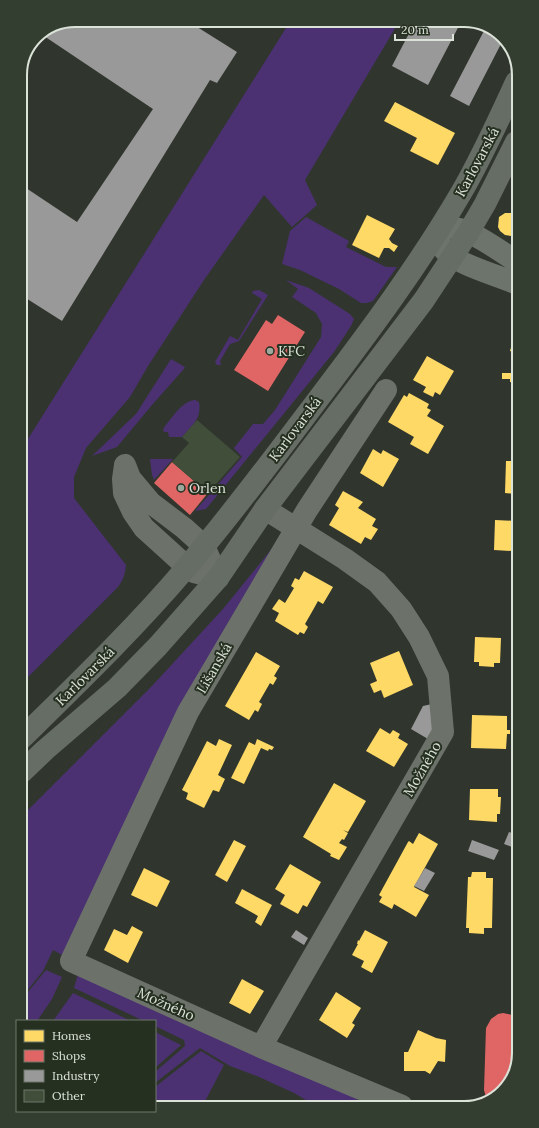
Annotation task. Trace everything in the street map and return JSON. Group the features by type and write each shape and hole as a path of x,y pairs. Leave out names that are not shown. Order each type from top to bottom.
{"main road":[{"name":"Karlovarská","path":"27,733 132,628 187,567 246,495 394,297 438,232 468,181 512,91"},
{"name":"Karlovarská","path":"27,767 117,688 158,646 218,578 265,509 424,300 468,233 485,204 512,150"},
{"path":"512,258 468,233 452,228 438,232 441,246 453,257 479,270 512,282"}],"street":[{"name":"Lišanská","path":"71,961 188,712 307,510 386,390"},
{"path":"125,465 130,478 151,503 184,528 204,546 218,578 194,572 166,550 144,528 133,512 124,493 123,479 125,465"},
{"name":"Možného","path":"261,1047 443,732 438,676 419,637 401,609 377,582 345,559 265,509"},
{"name":"Možného","path":"71,961 261,1047 390,1101"}],"shaded area":[{"path":"287,27 396,27 305,180 317,205 292,227 264,195 204,280 148,366 130,397 86,448 74,477 74,498 126,565 124,575 117,588 27,678 27,440"},
{"path":"306,217 349,241 346,247 386,267 397,267 373,301 361,303 339,289 300,270 282,264 290,231"},
{"path":"286,280 309,288 350,314 354,319 334,352 206,509 195,511 242,457 234,448 253,424 263,424 275,410 321,337 322,324 316,313 292,297 298,289"},
{"path":"259,290 268,295 239,341 230,344 220,361 221,365 217,365 215,362 230,336 238,340 262,299 252,293 253,291"},
{"path":"171,359 185,367 183,370 117,447 92,456 136,414"},
{"path":"195,400 199,402 200,408 198,418 193,426 182,437 169,437 168,432 164,432 163,430 165,426 182,406"},
{"path":"150,459 173,459 154,480"},
{"path":"282,536 64,956 53,950 43,971 27,991 27,811 151,687 223,609"},
{"path":"46,970 62,977 52,999 38,1020 27,1020 27,993"},
{"path":"79,971 359,1096 356,1101 308,1101 257,1076 230,1066 200,1048 156,1082 156,1071 185,1046 184,1040 156,1026 156,1020 142,1020 74,988"},
{"path":"73,993 129,1020 54,1020"},
{"path":"156,1032 181,1045 156,1067"},
{"path":"201,1051 224,1065 205,1101 156,1101 156,1086"}],"building: Homes":[{"path":"395,102 455,133 438,165 410,151 417,138 384,121"},
{"path":"505,213 512,213 511,236 505,235 498,227 499,217"},
{"path":"367,215 395,229 389,239 392,243 398,246 394,252 389,248 384,248 379,258 352,245"},
{"path":"427,356 454,371 440,395 435,392 433,397 423,392 426,387 413,380"},
{"path":"502,373 512,373 512,382 510,382 510,379 502,379"},
{"path":"409,393 429,404 427,408 431,410 427,416 444,426 428,454 410,444 414,437 388,422 404,395 407,397"},
{"path":"373,449 381,454 383,450 399,459 383,487 360,473"},
{"path":"506,461 512,461 512,494 505,493"},
{"path":"343,491 363,502 358,508 376,519 372,526 378,529 371,540 365,537 361,544 329,525 339,508 335,505"},
{"path":"495,520 512,521 512,551 494,550"},
{"path":"304,571 333,587 323,604 318,601 305,624 308,627 304,634 300,632 298,635 275,621 279,613 272,609 279,599 285,603 294,588 291,586 295,578 299,580"},
{"path":"475,637 501,638 500,663 494,663 494,667 479,666 479,662 474,662"},
{"path":"399,651 413,685 384,698 381,690 374,693 370,684 377,681 370,663"},
{"path":"256,652 280,666 274,676 277,678 273,685 270,683 259,702 262,704 258,712 255,710 249,720 225,706"},
{"path":"472,715 507,716 507,730 510,730 510,734 507,734 506,749 471,748"},
{"path":"380,728 390,734 393,730 400,734 398,738 408,744 394,767 366,751"},
{"path":"219,739 232,745 218,775 225,779 219,792 213,790 204,808 186,799 188,793 182,790 207,741 216,746"},
{"path":"257,739 274,747 272,750 269,749 268,751 261,748 244,784 231,778 249,742 255,745"},
{"path":"334,783 366,801 348,832 343,830 348,833 344,840 342,839 339,843 347,847 339,860 330,856 331,854 303,837"},
{"path":"470,789 498,789 498,797 501,797 500,814 497,814 497,822 469,820"},
{"path":"419,833 438,844 414,887 429,895 416,917 394,904 392,909 379,902 382,897 379,895 408,842 409,841 413,844"},
{"path":"234,840 246,846 227,882 215,875"},
{"path":"290,864 321,882 307,907 303,905 298,914 280,904 285,895 275,889"},
{"path":"144,868 170,881 157,907 131,895"},
{"path":"472,872 486,872 486,878 493,878 492,928 484,928 484,934 469,933 469,928 466,928 468,877 471,877"},
{"path":"242,889 272,905 261,926 255,922 258,916 235,903"},
{"path":"132,926 143,932 128,963 104,950 114,929 127,935"},
{"path":"365,930 388,942 372,973 361,967 364,961 352,955 358,944 358,940 359,941"},
{"path":"242,979 264,991 250,1014 229,1003"},
{"path":"336,992 361,1008 352,1023 355,1025 347,1038 319,1020"},
{"path":"418,1030 436,1038 446,1040 445,1062 438,1061 430,1074 425,1071 404,1071 404,1052 408,1052"}],"building: Shops":[{"name":"KFC","path":"278,315 305,332 268,391 234,370 266,320 272,324"},
{"name":"Orlen","path":"172,462 208,493 190,515 154,483"},
{"path":"503,1013 512,1015 512,1059 504,1079 498,1087 486,1096 484,1090 486,1028 491,1019 498,1014"}],"building: Industry":[{"path":"76,27 197,27 237,52 217,83 210,80 62,321 27,299 27,189 77,222 153,109 46,37 57,31"},
{"path":"412,27 458,27 428,85 392,66"},
{"path":"484,32 488,33 501,44 469,106 450,96"},
{"path":"432,704 435,727 428,739 411,729 423,706"},
{"path":"509,832 512,833 512,847 504,844"},
{"path":"472,840 499,850 494,860 468,851"},
{"path":"425,868 435,873 424,891 414,886"},
{"path":"296,930 308,938 304,945 291,937"}],"building: Other":[{"path":"197,420 240,457 208,493 172,462 189,443 182,437"}],"place":[{"name":"KFC","path":"270,351"},
{"name":"Orlen","path":"181,488"}]}
